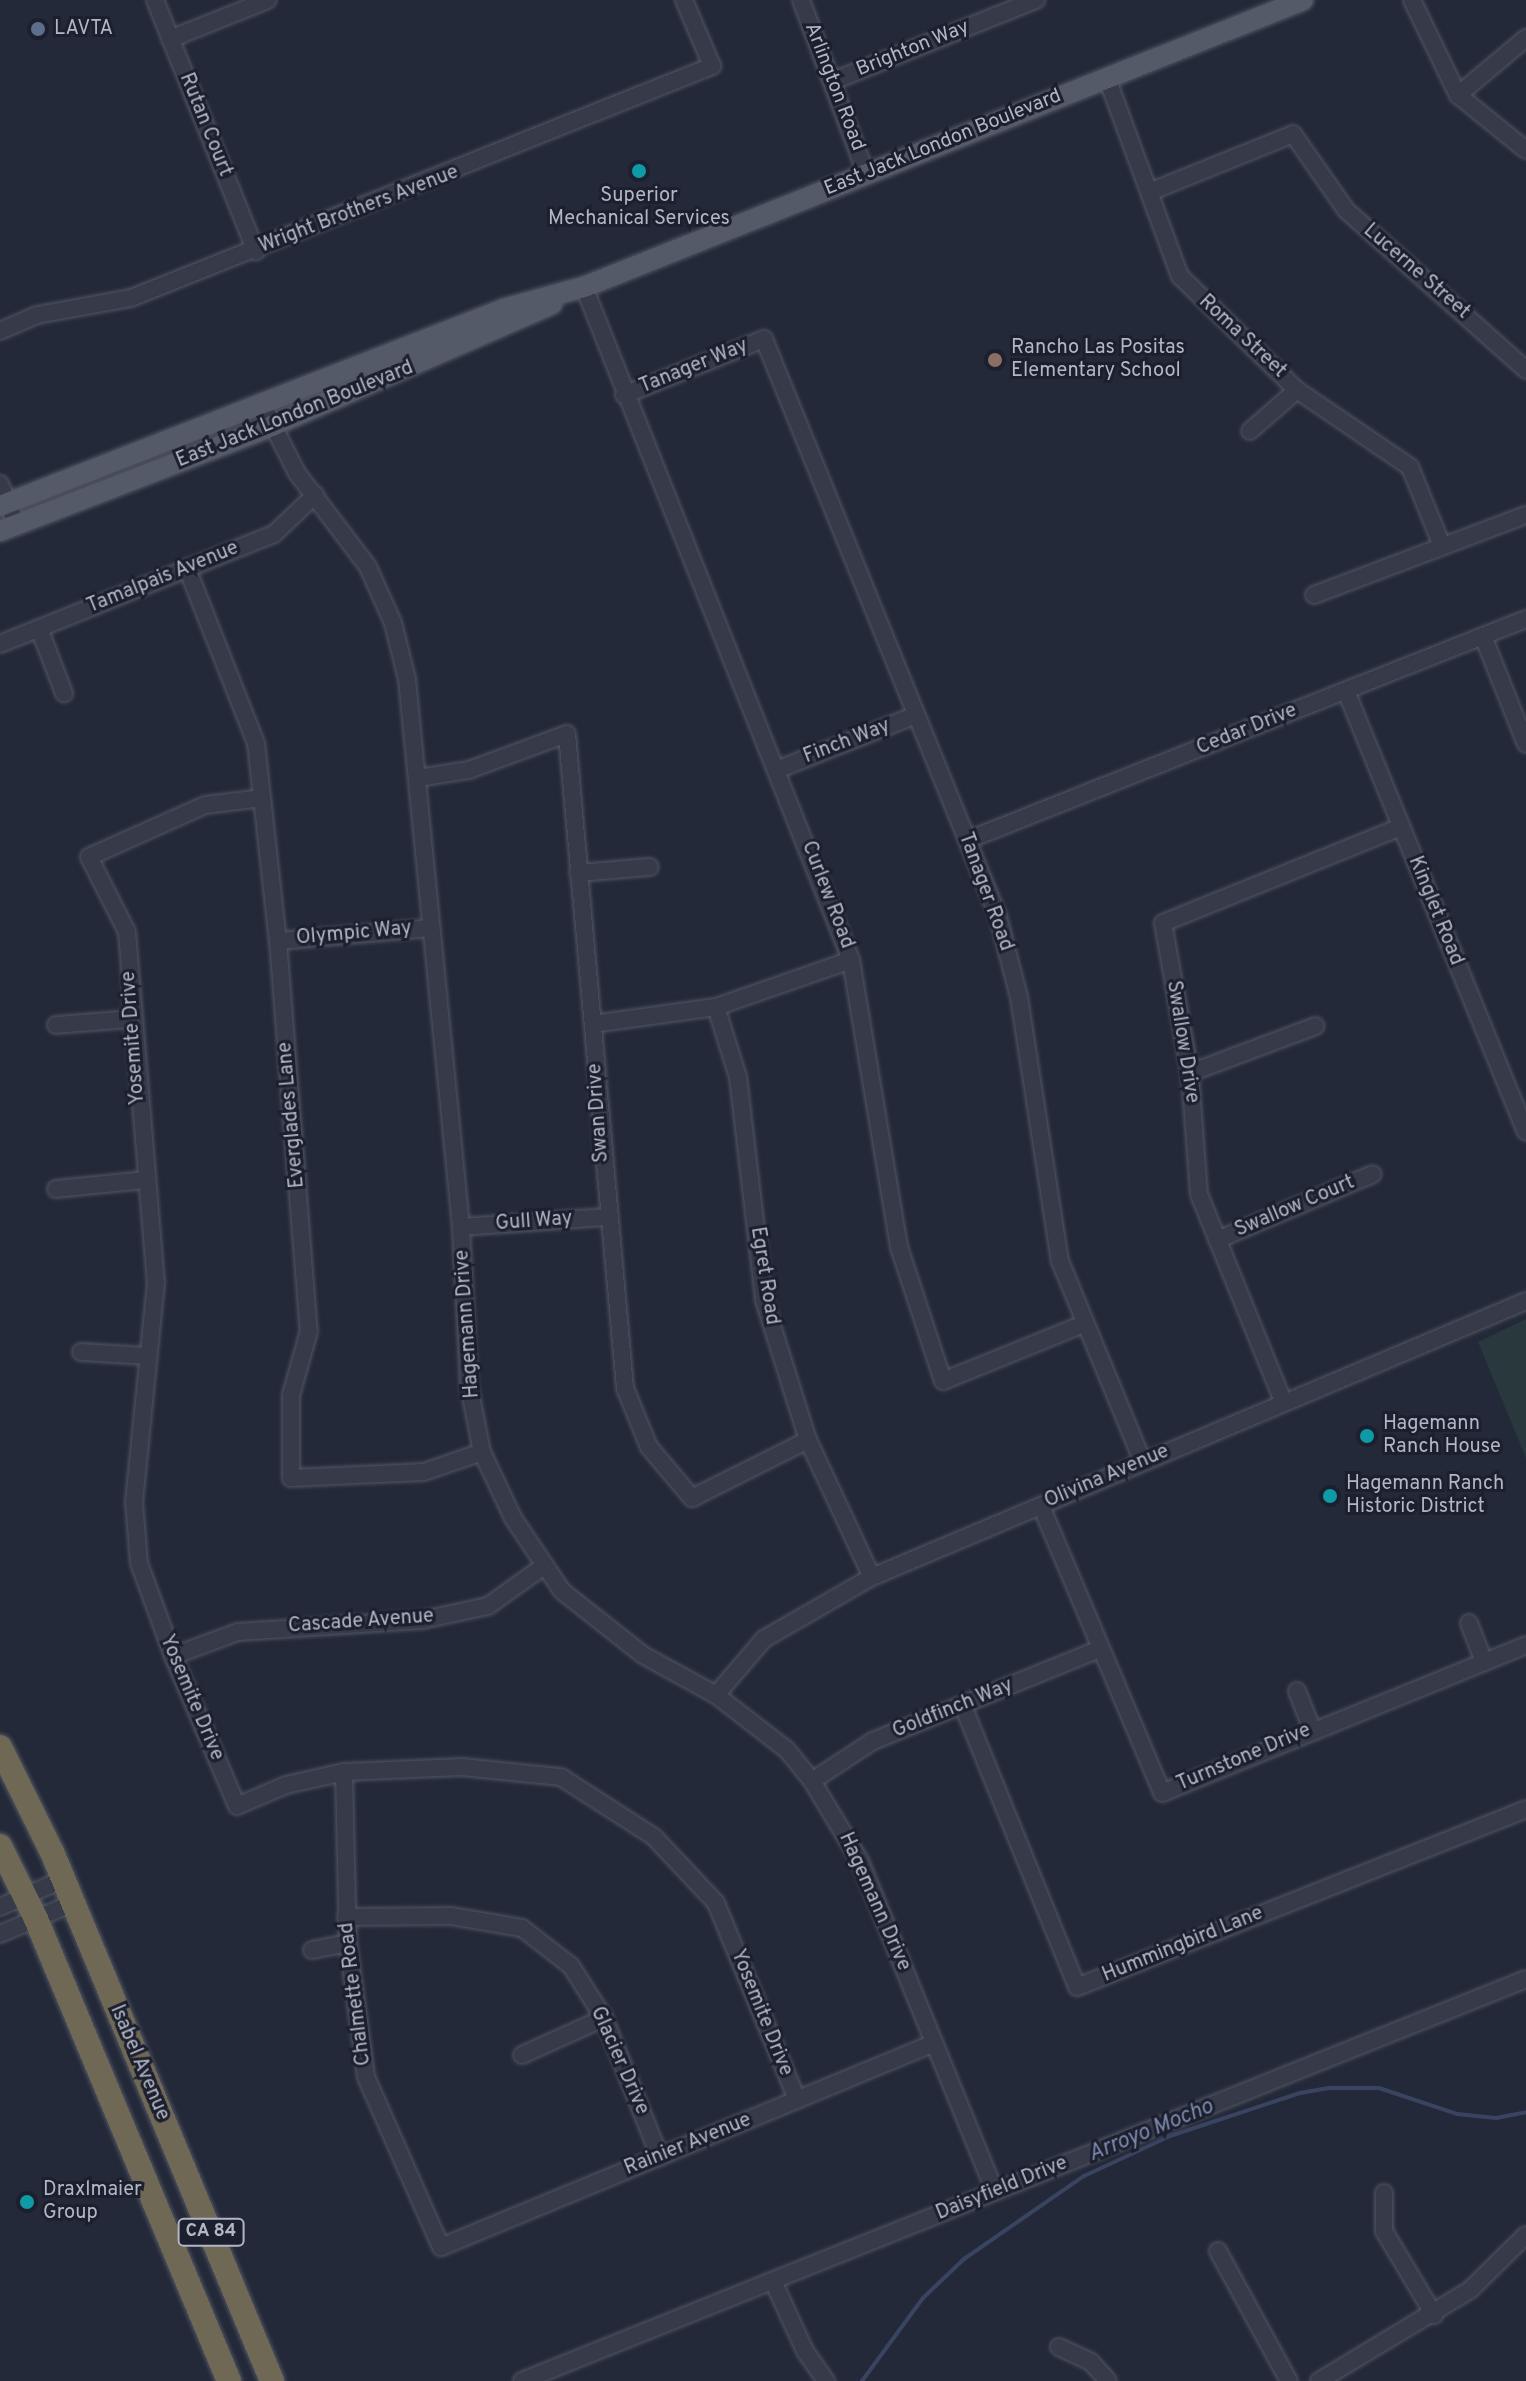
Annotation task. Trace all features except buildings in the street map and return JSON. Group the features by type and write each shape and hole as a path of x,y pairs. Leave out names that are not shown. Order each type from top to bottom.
{"highway":[{"name":"Isabel Avenue","path":"0,1747 73,1903 272,2381"},
{"name":"Isabel Avenue","path":"0,1846 36,1919 229,2381"}],"main road":[{"name":"East Jack London Boulevard","path":"9,528 274,425 515,324 584,287 1303,0"},
{"name":"East Jack London Boulevard","path":"3,498 262,404 504,309 584,287"}],"street":[{"name":"Rutan Court","path":"155,0 256,251"},
{"path":"170,39 268,0"},
{"name":"Wright Brothers Avenue","path":"0,331 37,315 131,298 256,251 712,66 684,0"},
{"name":"Arlington Road","path":"801,0 866,174"},
{"name":"Brighton Way","path":"833,81 1036,0"},
{"path":"1412,0 1458,95 1526,150"},
{"path":"1458,95 1526,38"},
{"name":"Roma Street","path":"1107,78 1152,191 1180,276 1297,390 1410,467 1442,546"},
{"name":"Lucerne Street","path":"1152,191 1293,134 1346,210 1526,370"},
{"name":"Curlew Road","path":"584,287 624,395 779,769 851,960 899,1247 943,1381 1086,1323"},
{"name":"Tanager Way","path":"624,395 764,339"},
{"name":"Tanager Road","path":"764,339 998,916 1019,997 1060,1261 1143,1462"},
{"path":"1250,431 1297,390"},
{"name":"Hagemann Drive","path":"262,404 297,473 368,567 393,623 407,679 461,1227 469,1386 482,1452 541,1568 562,1591 643,1655 716,1695 787,1750 812,1781 860,1861 995,2192"},
{"name":"Tamalpais Avenue","path":"0,644 274,534 315,495"},
{"path":"3,498 9,528"},
{"path":"1314,595 1526,515"},
{"name":"Everglades Lane","path":"187,568 256,743 278,941 309,1331 291,1395 291,1478 424,1472 482,1452"},
{"name":"Cedar Drive","path":"968,840 1526,619"},
{"path":"39,628 64,693"},
{"path":"1483,636 1526,744"},
{"name":"Kinglet Road","path":"1346,691 1526,1132"},
{"name":"Finch Way","path":"779,769 916,715"},
{"name":"Swan Drive","path":"418,778 469,770 567,734 593,1024 606,1217 625,1388 649,1447 692,1498 808,1440"},
{"name":"Yosemite Drive","path":"262,798 205,805 89,857 127,932 145,1180 156,1282 134,1501 139,1563 173,1656 237,1806 286,1785 344,1772 462,1767 561,1777 654,1837 716,1903 797,2100"},
{"name":"Swallow Drive","path":"1283,1401 1199,1194 1190,1073 1163,923 1401,827"},
{"path":"578,873 650,867"},
{"name":"Olympic Way","path":"278,941 431,928"},
{"path":"593,1024 716,1007 851,960"},
{"name":"Egret Road","path":"716,1007 738,1077 764,1300 808,1440 872,1577"},
{"path":"56,1025 133,1019"},
{"path":"1190,1073 1316,1026"},
{"name":"Swallow Court","path":"1217,1240 1373,1174"},
{"path":"56,1189 145,1180"},
{"name":"Gull Way","path":"461,1227 606,1217"},
{"name":"Olivina Avenue","path":"716,1695 764,1639 872,1577 1526,1301"},
{"path":"81,1352 147,1356"},
{"name":"Turnstone Drive","path":"1041,1506 1162,1793 1312,1729 1526,1645"},
{"name":"Cascade Avenue","path":"173,1656 238,1632 423,1620 488,1606 541,1568"},
{"path":"1469,1623 1484,1662"},
{"name":"Goldfinch Way","path":"812,1781 873,1741 1100,1649"},
{"path":"1297,1691 1312,1729"},
{"name":"Hummingbird Lane","path":"963,1706 1077,1987 1526,1809"},
{"name":"Chalmette Road","path":"344,1772 346,1917 366,2077 441,2247"},
{"path":"0,1907 62,1880"},
{"path":"0,1934 73,1903"},
{"name":"Glacier Drive","path":"346,1917 451,1916 522,1928 571,1966 604,2018 660,2157"},
{"path":"312,1950 348,1943"},
{"name":"Daisyfield Drive","path":"522,2381 1526,1979"},
{"path":"522,2055 604,2018"},
{"name":"Rainier Avenue","path":"441,2247 934,2043"},
{"path":"1384,2193 1384,2231 1434,2315"},
{"path":"1319,2381 1434,2315 1470,2290 1526,2235"},
{"path":"1218,2251 1289,2381"},
{"path":"773,2281 805,2351 823,2380"},
{"path":"1059,2347 1091,2362 1108,2381"}],"shaded area":[{"path":"1526,1319 1526,1458 1478,1342"}],"waterway":[{"name":"Arroyo Mocho","path":"862,2381 923,2298 964,2259 1084,2176 1170,2136 1300,2093 1329,2088 1379,2088 1457,2114 1496,2118 1526,2112"}],"place":[{"name":"LAVTA","path":"38,29"},
{"name":"Superior Mechanical Services","path":"639,171"},
{"name":"Rancho Las Positas Elementary School","path":"995,360"},
{"name":"Hagemann Ranch House","path":"1367,1436"},
{"name":"Hagemann Ranch Historic District","path":"1330,1496"},
{"name":"Draxlmaier Group","path":"27,2202"}]}
